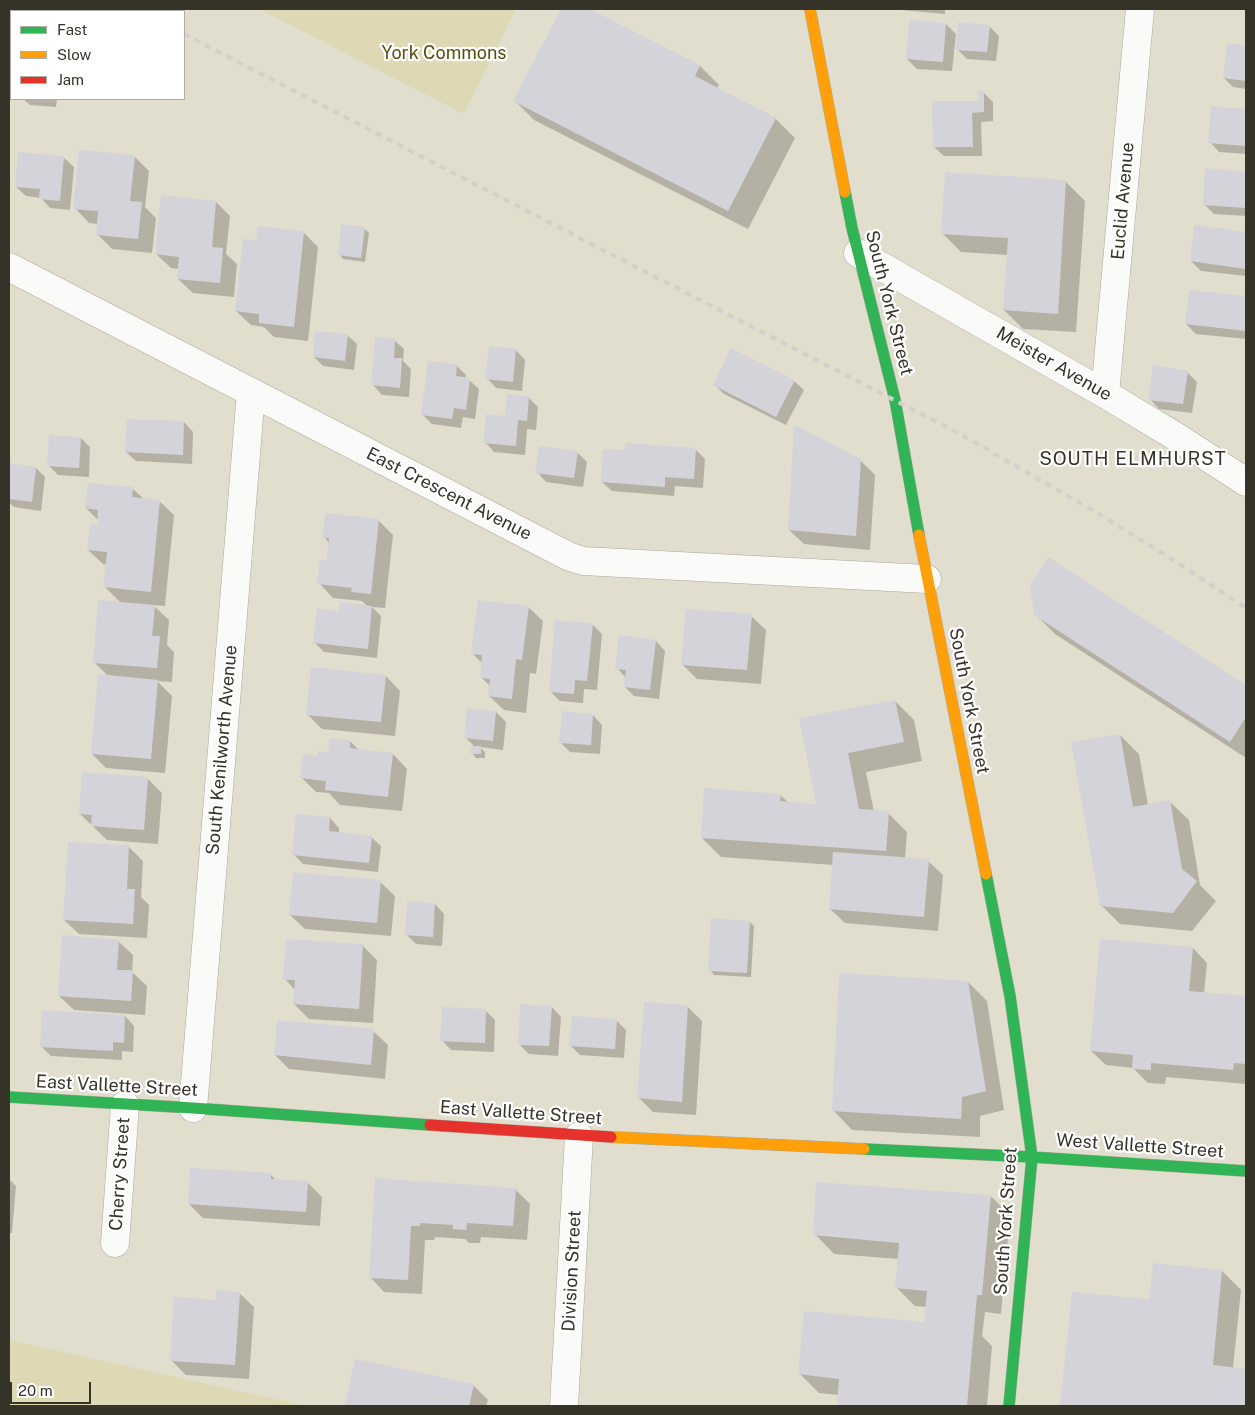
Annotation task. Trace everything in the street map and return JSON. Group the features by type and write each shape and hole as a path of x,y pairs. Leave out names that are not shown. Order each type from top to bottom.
{"main road":[{"name":"South York Street","path":"810,9 852,228 895,400 927,579 1010,996 1032,1157 1009,1406"},
{"name":"East Vallette Street","path":"9,1098 193,1108 580,1136 1032,1157"},
{"name":"West Vallette Street","path":"1032,1157 1246,1171"}],"street":[{"name":"Euclid Avenue","path":"1105,394 1140,9"},
{"name":"Meister Avenue","path":"858,253 1105,394 1246,482"},
{"name":"East Crescent Avenue","path":"9,268 568,556 582,561 927,579"},
{"name":"South Kenilworth Avenue","path":"193,1108 251,392"},
{"name":"Cherry Street","path":"115,1243 125,1105"},
{"name":"Division Street","path":"564,1406 580,1136"}],"green space":[{"name":"York Commons","path":"259,9 516,9 464,114"},
{"path":"9,1340 306,1406 9,1406"}],"building":[{"path":"561,9 590,9 700,65 695,76 776,118 728,211 513,101"},
{"path":"909,20 946,23 943,62 906,59"},
{"path":"958,22 990,25 987,52 956,50"},
{"path":"1227,43 1246,46 1246,81 1223,78"},
{"path":"978,91 984,91 984,112 972,113 973,147 933,147 932,101 978,101"},
{"path":"1211,106 1246,109 1246,146 1208,143"},
{"path":"79,150 135,155 130,201 142,202 138,239 96,235 98,211 73,209"},
{"path":"18,152 64,156 60,201 39,199 40,189 15,187"},
{"path":"1205,168 1246,172 1246,208 1203,205"},
{"path":"945,172 1066,180 1058,314 1003,310 1008,238 941,234"},
{"path":"161,195 216,201 212,247 223,248 220,283 177,279 179,257 155,254"},
{"path":"341,224 365,227 361,258 338,255"},
{"path":"1194,225 1246,232 1246,269 1190,261"},
{"path":"258,226 304,231 294,327 259,323 259,314 235,311 243,239 256,240"},
{"path":"1189,290 1246,296 1246,331 1185,324"},
{"path":"315,331 348,334 345,361 313,357"},
{"path":"375,337 395,339 394,358 402,358 400,388 371,385"},
{"path":"489,346 516,349 513,382 485,379"},
{"path":"731,348 795,380 776,417 713,385"},
{"path":"428,361 457,364 456,376 470,378 466,410 454,408 452,419 421,415"},
{"path":"1153,365 1188,371 1183,404 1148,400"},
{"path":"507,394 529,396 527,421 518,420 516,446 483,443 486,414 505,416"},
{"path":"127,419 184,421 183,455 125,452"},
{"path":"794,425 861,459 856,536 788,530"},
{"path":"49,435 81,437 79,468 47,466"},
{"path":"625,443 696,448 694,479 665,477 665,487 601,482 603,449 625,450"},
{"path":"539,446 578,451 574,478 535,473"},
{"path":"9,463 36,467 32,502 9,499"},
{"path":"88,483 133,487 132,497 160,500 151,592 103,587 107,552 87,550 90,524 97,525 98,510 85,508"},
{"path":"325,513 379,519 371,594 351,592 352,588 317,584 320,560 326,561 329,538 322,538"},
{"path":"1048,557 1246,685 1246,717 1230,742 1034,615 1030,585"},
{"path":"98,600 155,605 152,636 160,636 157,668 93,663"},
{"path":"478,600 529,606 522,660 516,659 512,699 488,696 490,679 480,678 482,655 471,654"},
{"path":"340,602 372,606 368,649 313,643 317,608 338,611"},
{"path":"686,609 752,614 747,670 681,665"},
{"path":"555,620 593,623 587,681 575,680 574,694 549,692"},
{"path":"619,635 656,640 650,690 624,687 626,670 615,669"},
{"path":"311,667 386,675 381,722 306,715"},
{"path":"98,674 158,680 151,759 91,754"},
{"path":"895,700 904,742 848,753 859,809 889,811 886,851 701,838 704,788 781,794 780,801 816,804 799,718"},
{"path":"467,708 496,711 493,741 464,738"},
{"path":"562,711 593,714 591,745 559,743"},
{"path":"1120,734 1133,807 1170,800 1182,869 1197,881 1173,913 1100,906 1071,742"},
{"path":"330,738 350,740 350,748 393,753 388,797 325,790 326,781 300,778 303,754 318,756 318,751 328,752"},
{"path":"471,746 481,746 481,754 470,754"},
{"path":"82,772 148,777 144,830 91,826 92,815 79,814"},
{"path":"296,814 330,817 329,831 372,836 369,863 292,855"},
{"path":"68,842 129,845 127,889 135,889 133,924 63,920"},
{"path":"833,852 929,859 924,917 829,909"},
{"path":"293,872 381,880 377,923 289,915"},
{"path":"407,901 435,903 433,937 405,935"},
{"path":"711,918 750,921 747,973 708,971"},
{"path":"62,935 119,940 117,970 133,970 131,1001 58,996"},
{"path":"286,939 363,944 359,1009 293,1004 295,980 283,980"},
{"path":"1100,939 1193,947 1189,991 1246,996 1246,1064 1234,1063 1233,1070 1151,1063 1151,1070 1132,1069 1133,1055 1090,1051"},
{"path":"839,973 968,981 986,1091 962,1097 961,1119 832,1111"},
{"path":"644,1002 688,1005 682,1102 637,1098"},
{"path":"520,1004 552,1006 549,1046 518,1045"},
{"path":"442,1007 486,1009 485,1043 440,1041"},
{"path":"42,1010 125,1015 124,1043 113,1042 113,1051 40,1047"},
{"path":"572,1016 617,1019 615,1049 569,1046"},
{"path":"277,1020 374,1029 371,1065 274,1055"},
{"path":"190,1168 271,1173 271,1179 308,1181 306,1212 188,1204"},
{"path":"375,1178 516,1188 513,1226 467,1223 466,1230 453,1229 453,1225 420,1223 420,1226 411,1226 408,1280 369,1278"},
{"path":"816,1182 991,1195 982,1295 977,1295 967,1406 837,1406 839,1379 798,1374 804,1311 924,1322 927,1291 895,1288 899,1243 813,1235"},
{"path":"1153,1263 1222,1270 1213,1365 1246,1369 1246,1406 1060,1406 1072,1292 1149,1299"},
{"path":"216,1290 240,1292 235,1365 170,1361 174,1297 216,1300"},
{"path":"355,1359 474,1384 469,1406 356,1406 345,1404"}],"railway":[{"path":"185,35 962,435 1092,510 1246,608"}],"traffic: fast":[{"path":"845,192 852,228 895,400 919,535"},
{"path":"986,874 1010,996 1032,1157 1009,1406"},
{"path":"9,1097 430,1125"},
{"path":"864,1149 1032,1157 1246,1171"}],"traffic: slow":[{"path":"810,9 845,192"},
{"path":"919,535 986,874"},
{"path":"611,1137 864,1149"}],"traffic: jam":[{"path":"430,1125 611,1137"}],"district":[{"name":"SOUTH ELMHURST","path":"1133,459"}]}
